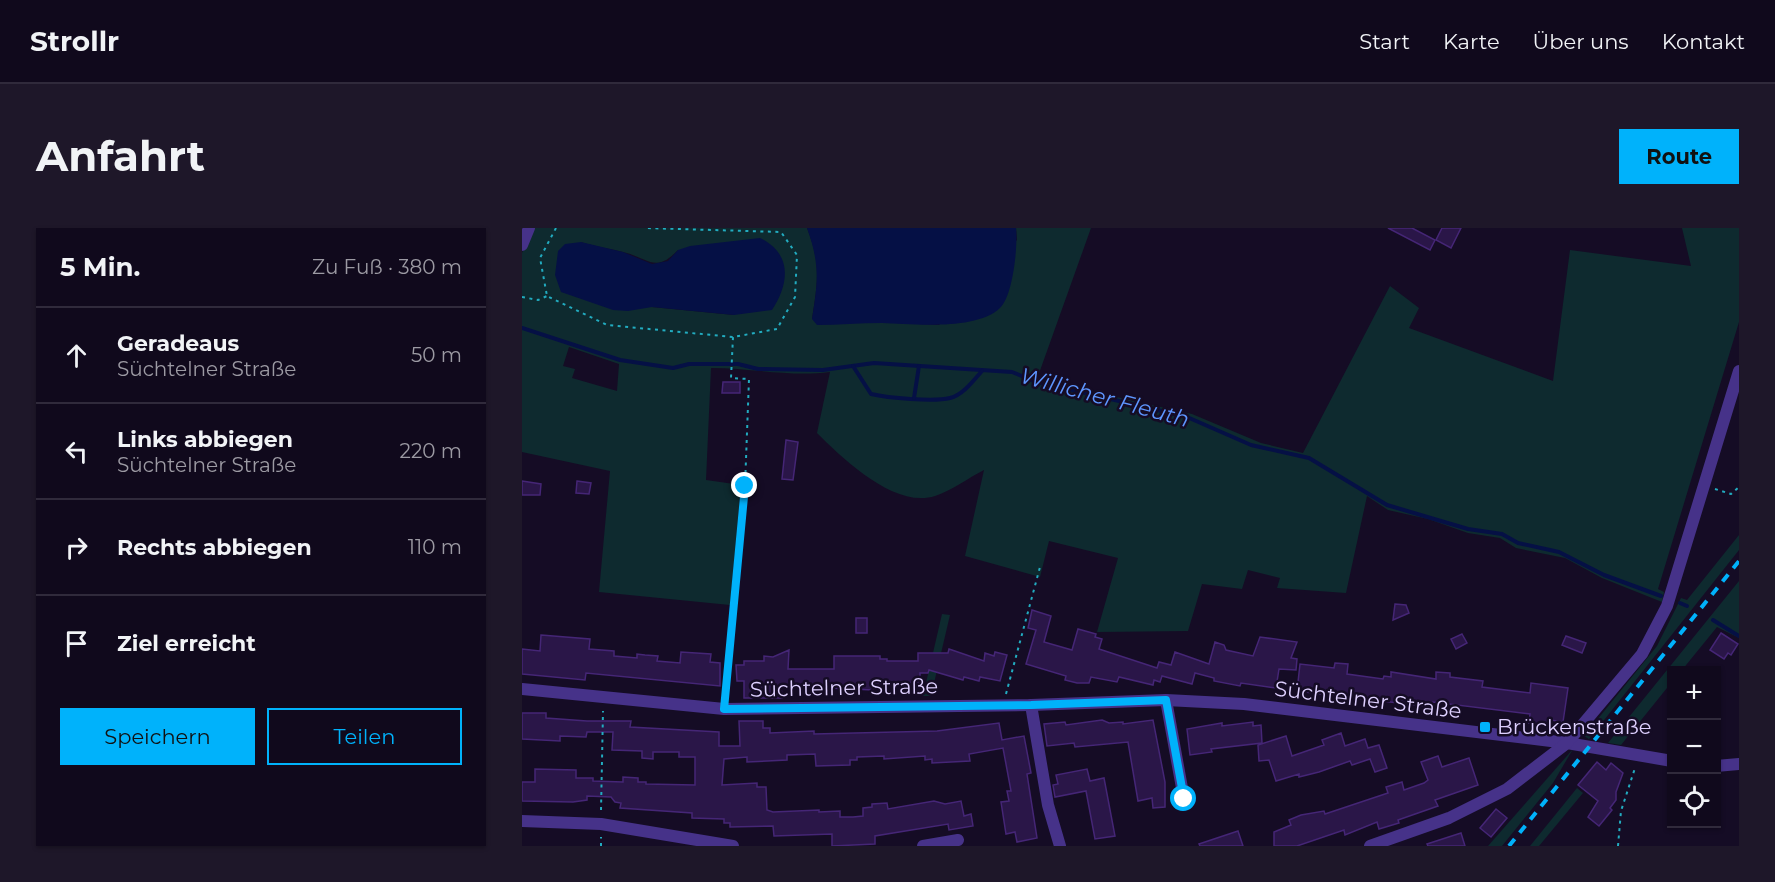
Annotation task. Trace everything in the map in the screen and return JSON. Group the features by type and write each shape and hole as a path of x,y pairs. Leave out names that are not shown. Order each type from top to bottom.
{"street":[{"path":"522,245 529,228"},
{"path":"1370,846 1449,818 1507,789 1567,743 1642,654 1667,606 1739,371"},
{"name":"Süchtelner Straße","path":"522,689 724,709 1031,705 1166,700 1244,704 1567,743 1667,761"},
{"path":"1166,700 1184,799"},
{"path":"1031,705 1048,804 1060,846"},
{"path":"1721,766 1739,764"},
{"path":"522,821 601,824 733,846"},
{"path":"923,846 958,840"}],"path":[{"path":"547,296 540,258 556,228"},
{"path":"547,296 607,326 733,337 777,329 795,297 797,255 781,232 644,228"},
{"path":"522,297 538,300 547,296"},
{"path":"724,709 745,486 749,379 731,378 733,337"},
{"path":"1704,486 1731,494 1739,487"},
{"path":"1003,705 1040,567"},
{"path":"601,846 604,697"},
{"path":"1618,846 1621,811 1638,757"}],"green space":[{"path":"532,228 807,228 815,252 817,273 812,319 939,325 1017,240 1016,228 1091,228 1037,379 1192,414 1261,443 1303,453 1390,286 1419,308 1409,328 1553,381 1570,250 1691,266 1682,228 1739,228 1739,322 1658,589 1664,592 1662,602 1602,578 1565,558 1516,548 1500,538 1468,533 1428,519 1388,510 1367,496 1346,593 1277,588 1280,578 1248,570 1242,589 1202,584 1188,631 1097,632 1118,558 1049,541 1040,577 965,556 984,470 942,493 920,498 887,489 871,479 855,468 817,433 830,372 785,373 711,368 706,480 741,485 730,605 599,592 610,471 522,452 522,253","holes":["581,242 657,263 678,250 734,315 652,307","569,347 619,364 617,391 572,378 575,369 563,366"]},
{"path":"1739,535 1739,550 1589,739 1584,736 1657,646 1681,598 1687,600"},
{"path":"1739,581 1739,638 1717,627 1685,666 1670,666"},
{"path":"942,614 950,615 931,696 923,696"},
{"path":"1667,670 1667,688 1621,745 1608,743"},
{"path":"1573,749 1553,783 1502,846 1488,846"},
{"path":"1577,788 1583,793 1539,846 1530,846"}],"shaded area":[{"path":"807,228 1016,228 1015,258 1005,302 989,315 960,323 817,325 812,319 816,294 816,263"},
{"path":"760,238 778,252 785,270 782,290 772,310 734,315 652,307 628,311 613,310 561,292 555,275 558,251 565,244 581,242 623,252 652,264 668,261 678,250 690,246"}],"building":[{"path":"1388,228 1412,228 1435,240 1430,250"},
{"path":"1442,228 1461,228 1451,248 1436,240"},
{"path":"723,382 740,382 740,393 722,393"},
{"path":"786,440 798,442 793,480 782,479"},
{"path":"522,481 541,484 540,495 522,495"},
{"path":"577,481 591,483 589,494 576,493"},
{"path":"1395,604 1406,605 1409,613 1393,620"},
{"path":"1032,610 1051,616 1044,642 1072,650 1078,629 1096,634 1095,637 1102,639 1099,649 1157,668 1159,662 1171,665 1175,652 1209,664 1215,642 1224,645 1226,650 1253,656 1260,637 1297,642 1291,658 1297,659 1296,670 1279,669 1276,688 1241,683 1240,686 1214,681 1214,678 1195,673 1192,684 1162,676 1160,682 1154,680 1153,685 1119,677 1117,682 1091,677 1089,683 1077,683 1065,680 1066,676 1026,664 1036,630 1028,628"},
{"path":"856,618 867,618 867,633 856,633"},
{"path":"1721,633 1738,644 1731,655 1728,653 1724,659 1710,650"},
{"path":"1462,634 1467,643 1456,649 1451,639"},
{"path":"541,635 590,639 589,649 614,651 614,656 637,658 637,654 658,656 657,661 680,663 681,652 711,654 710,662 720,663 720,686 586,673 585,680 522,674 522,649 540,651"},
{"path":"1566,636 1586,643 1582,653 1562,645"},
{"path":"949,649 984,661 985,653 994,656 995,652 1007,655 1000,681 980,677 979,681 964,677 963,680 929,670 928,673 920,673 920,683 873,684 873,690 781,686 782,698 744,698 744,681 737,681 736,665 744,665 744,661 764,661 764,656 773,657 789,650 788,669 834,669 834,656 880,656 880,659 887,659 887,661 918,661 918,653 948,653"},
{"path":"1335,663 1348,664 1347,674 1383,679 1384,676 1391,677 1391,672 1436,679 1436,672 1450,673 1450,677 1483,681 1482,687 1530,693 1531,683 1568,688 1563,722 1551,720 1550,726 1529,723 1530,714 1433,702 1432,707 1297,691 1300,664 1334,668"},
{"path":"522,713 546,713 546,718 631,721 630,727 719,732 719,746 740,746 739,721 763,721 763,728 770,728 770,733 814,731 814,734 937,731 999,723 1002,740 1024,736 1031,773 1027,774 1037,838 1017,842 1015,832 1006,834 1001,802 1009,801 1007,791 1011,791 1003,748 969,754 970,761 932,763 932,759 925,760 925,756 884,759 884,756 857,757 857,760 850,760 850,765 816,766 815,754 787,755 787,760 747,762 747,757 724,759 722,785 757,783 757,787 766,787 767,810 773,812 840,811 840,817 853,817 863,816 863,808 872,807 872,804 887,803 888,809 934,801 945,804 961,801 964,816 971,814 973,826 949,830 948,824 875,836 875,844 832,846 832,834 774,836 773,826 730,827 730,823 724,823 724,819 692,818 692,813 620,808 621,803 615,802 611,797 587,796 587,800 573,802 522,801 522,782 535,782 535,769 576,770 576,778 593,778 593,781 623,782 623,777 638,778 638,782 646,782 646,784 695,785 695,757 679,757 679,752 653,752 653,759 642,758 642,751 612,750 613,732 587,732 586,737 560,736 560,741 522,739"},
{"path":"1102,720 1109,723 1123,722 1123,724 1153,720 1165,782 1165,807 1153,808 1152,798 1138,801 1128,742 1075,747 1074,743 1047,746 1044,724 1065,722 1066,725"},
{"path":"1253,722 1253,726 1261,725 1262,743 1211,749 1212,752 1190,755 1187,729 1222,723 1222,726"},
{"path":"1341,733 1345,746 1365,739 1368,748 1379,745 1387,768 1375,772 1370,759 1352,765 1350,761 1319,772 1299,777 1299,774 1276,781 1269,760 1259,761 1258,745 1286,736 1292,756 1324,745 1322,740"},
{"path":"1438,756 1442,767 1469,758 1478,785 1435,800 1438,806 1379,829 1377,822 1345,835 1344,830 1297,846 1274,846 1274,832 1291,825 1289,820 1301,815 1324,811 1325,814 1388,793 1386,787 1402,782 1404,790 1424,783 1428,780 1421,762"},
{"path":"1597,762 1606,770 1611,763 1623,773 1616,792 1616,800 1610,808 1612,810 1599,826 1588,817 1598,801 1578,785"},
{"path":"1087,769 1090,781 1104,778 1115,836 1095,839 1086,791 1055,797 1053,785 1058,784 1056,775"},
{"path":"1496,809 1507,818 1491,837 1480,828"},
{"path":"1238,831 1243,846 1200,846 1199,844"},
{"path":"1461,833 1465,846 1428,846 1427,844"}],"waterway":[{"name":"Willicher Fleuth","path":"522,328 620,360 673,368 689,364 738,364 758,369 823,370 874,363 1012,372 1034,381 1187,417 1251,445 1309,458 1387,505 1468,529 1502,534 1518,543 1559,552 1604,575 1661,596"},
{"path":"853,366 871,394 922,400 955,396 968,387 982,371"},
{"path":"914,398 919,366"},
{"name":"Willicher Fleuth","path":"1680,603 1687,606"},
{"name":"Willicher Fleuth","path":"1713,620 1739,636"}],"railway":[{"path":"1509,846 1739,561"}],"place":[{"name":"Brückenstraße","path":"1485,727"}],"route":[{"path":"745,486 724,709 1031,705 1166,700 1184,799"}]}
